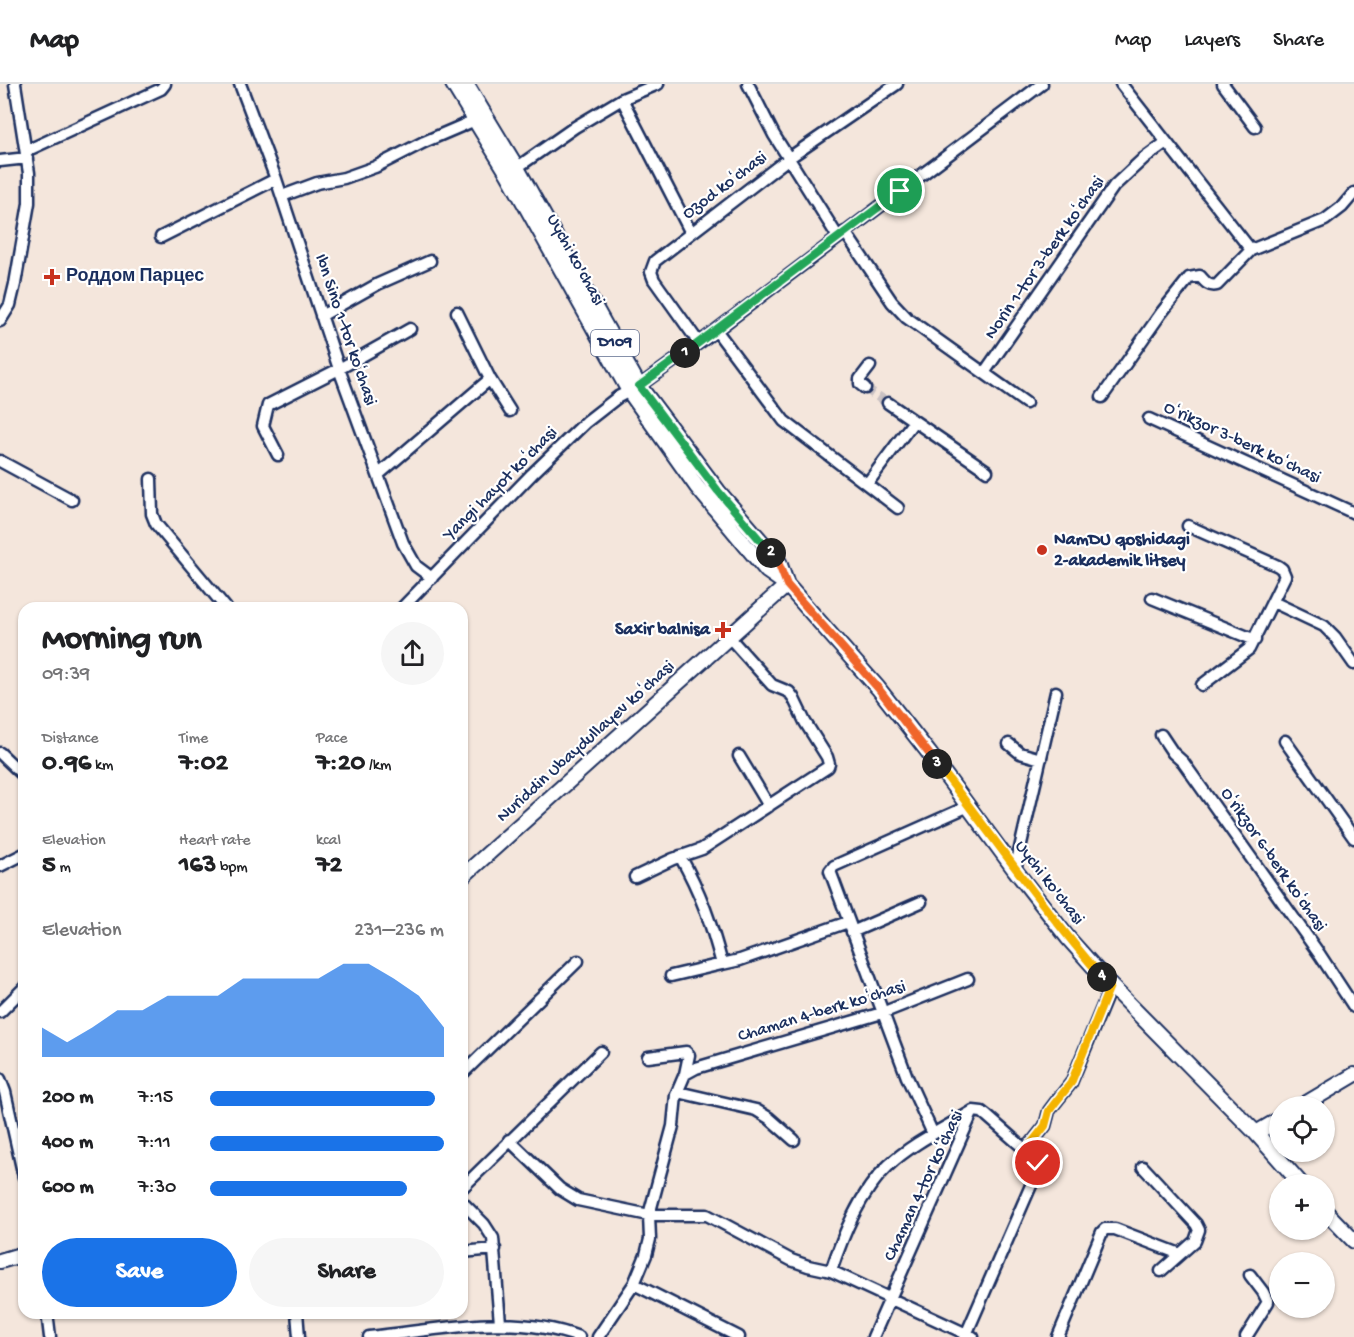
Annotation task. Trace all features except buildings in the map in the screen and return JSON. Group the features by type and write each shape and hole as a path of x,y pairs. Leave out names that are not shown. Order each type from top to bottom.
{"main road":[{"name":"Uychi ko'chasi","path":"453,84 481,118"},
{"name":"Uychi ko'chasi","path":"466,84 481,118 634,389 697,487 767,571 787,585 878,688 1068,938 1110,986 1256,1133 1292,1174"},
{"name":"Nuriddin Ubaydullayev koʻchasi","path":"468,872 787,585"},
{"path":"1319,1096 1354,1075"},
{"path":"1256,1133 1269,1125"},
{"path":"1335,1221 1354,1241"},
{"path":"0,1261 18,1256"}],"street":[{"path":"0,321 10,304 27,218 29,189 15,84"},
{"name":"Ibn Sino 1-tor koʻchasi","path":"240,84 282,196 339,369 406,551 416,566 432,578"},
{"path":"512,171 575,127 622,99 658,84"},
{"path":"748,84 774,135 789,158 841,234 899,310 917,326 1026,403"},
{"name":"Ozod koʻchasi","path":"699,343 654,280 651,272 655,261 789,158 897,84"},
{"name":"Yangi hayot koʻchasi","path":"408,602 586,422 699,343 1042,84"},
{"path":"1121,84 1251,250"},
{"path":"1223,84 1255,127"},
{"path":"0,161 26,155 161,86"},
{"path":"622,99 691,234"},
{"path":"282,196 317,183 344,178 375,167 424,142 481,118"},
{"name":"Norin 1-tor 3-berk koʻchasi","path":"984,373 1114,186 1143,159 1165,143"},
{"path":"161,237 276,179"},
{"path":"1102,397 1189,278 1200,276 1207,284 1217,285 1251,250 1325,220 1342,207 1354,193"},
{"path":"321,316 378,284 430,261"},
{"path":"457,312 490,380 510,411"},
{"path":"278,455 263,426 268,405 410,329"},
{"path":"716,330 784,421 898,508"},
{"path":"865,388 860,384 860,379 870,366"},
{"path":"378,475 490,380"},
{"path":"888,403 987,471"},
{"name":"Oʻrikzor 3-berk koʻchasi","path":"1149,419 1354,513"},
{"path":"867,484 914,421"},
{"path":"0,461 72,500"},
{"path":"151,479 152,514 156,524 221,602"},
{"path":"1188,526 1282,569 1285,576 1255,640 1246,652 1202,685"},
{"path":"1152,598 1255,640"},
{"path":"1274,602 1324,626 1354,664"},
{"path":"635,877 680,856 702,849 828,767 829,761 793,697 789,692 777,688 767,680 729,637"},
{"path":"1015,870 1056,692"},
{"name":"Oʻrikzor 6-berk koʻchasi","path":"1161,735 1173,753 1183,762 1320,955 1354,1007"},
{"path":"1286,741 1354,838"},
{"path":"1009,744 1020,753 1041,759"},
{"path":"0,753 18,770"},
{"path":"739,756 769,806"},
{"path":"933,1134 906,1077 830,874 831,868 969,806"},
{"path":"680,856 697,887 710,919 722,964"},
{"path":"0,866 18,857"},
{"path":"671,976 740,960 850,927 921,902"},
{"path":"468,1068 578,961"},
{"name":"Chaman 4-berk koʻchasi","path":"685,1074 696,1068 882,1013 968,979"},
{"path":"509,1140 569,1196 578,1200 649,1215 707,1215 791,1260 831,1271 968,1336 1036,1174 1038,1163 1026,1150 1045,1126 1049,1111 1071,1083 1110,986"},
{"path":"0,1012 18,994"},
{"path":"468,1182 601,1052"},
{"path":"598,1337 634,1284 650,1239 649,1215 673,1126 675,1100 685,1074 689,1055 687,1052 648,1057"},
{"path":"0,1079 18,1150"},
{"path":"678,1092 756,1110 794,1140"},
{"path":"831,1271 844,1233 880,1174 889,1164 933,1134 973,1111"},
{"name":"Chaman 4-tor koʻchasi","path":"873,1337 973,1111 982,1112 1026,1150"},
{"path":"1143,1167 1196,1224 1198,1230 1195,1241 1161,1271"},
{"path":"468,1208 490,1232 494,1242 500,1323"},
{"path":"1058,1337 1105,1229 1115,1229 1180,1254"},
{"path":"468,1252 495,1250"},
{"path":"1246,1337 1268,1302 1250,1275"},
{"path":"634,1284 739,1337"},
{"path":"48,1319 50,1337"},
{"path":"298,1319 299,1337"},
{"path":"369,1337 500,1323 546,1326 579,1337"}],"tunnel":[{"path":"865,388 888,403"}],"place":[{"name":"Роддом Парцес","path":"52,277"},
{"name":"NamDU qoshidagi 2-akademik litsey","path":"1042,550"},
{"name":"Saxir balnisa","path":"723,630"}],"route":[{"path":"900,191 639,386 718,491 778,562 787,585 878,688 1015,870 1068,938 1110,986 1071,1083 1049,1111 1045,1126 1026,1150 1038,1163"}]}
